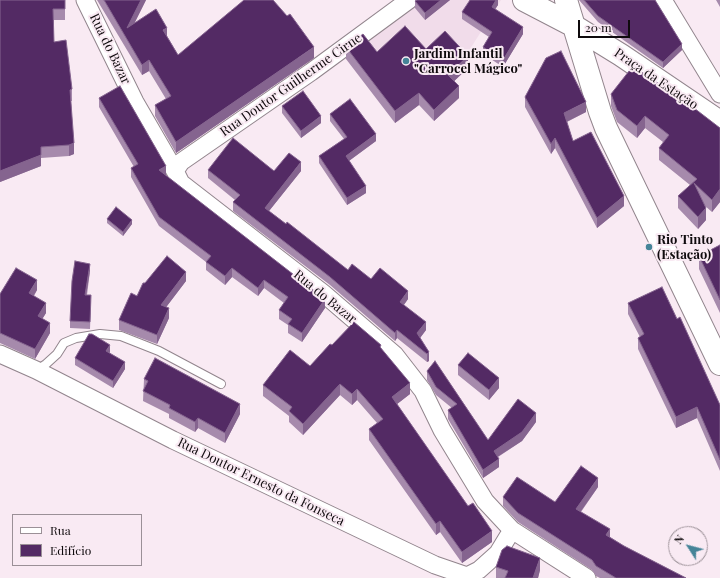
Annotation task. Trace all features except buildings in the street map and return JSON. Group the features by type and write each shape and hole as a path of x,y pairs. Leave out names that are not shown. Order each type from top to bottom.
{"street":[{"name":"Rua do Bazar","path":"85,0 135,102 175,171 180,183 322,293 395,355 423,391 442,430 485,501 512,530 587,578"},
{"name":"Rua Doutor Guilherme Cirne","path":"175,171 182,162 311,72 409,0"},
{"name":"Praça da Estação","path":"524,0 574,26 622,55 720,122"},
{"path":"566,0 606,128 720,364"},
{"path":"663,0 720,94"},
{"name":"Rua Doutor Ernesto da Fonseca","path":"0,354 36,370 173,440 435,565 468,576 479,570 498,553 512,530"}],"lane":[{"path":"36,370 46,364 57,354 64,343 76,338 100,334 120,336 159,351 221,384"}],"shaded area":[{"name":"Jardim Infantil \"Carrocel Mágico\"","path":"425,0 501,0 460,65 398,122 346,57"}],"place":[{"name":"Jardim Infantil \"Carrocel Mágico\"","path":"406,61"},
{"name":"Rio Tinto (Estação)","path":"649,247"}]}
